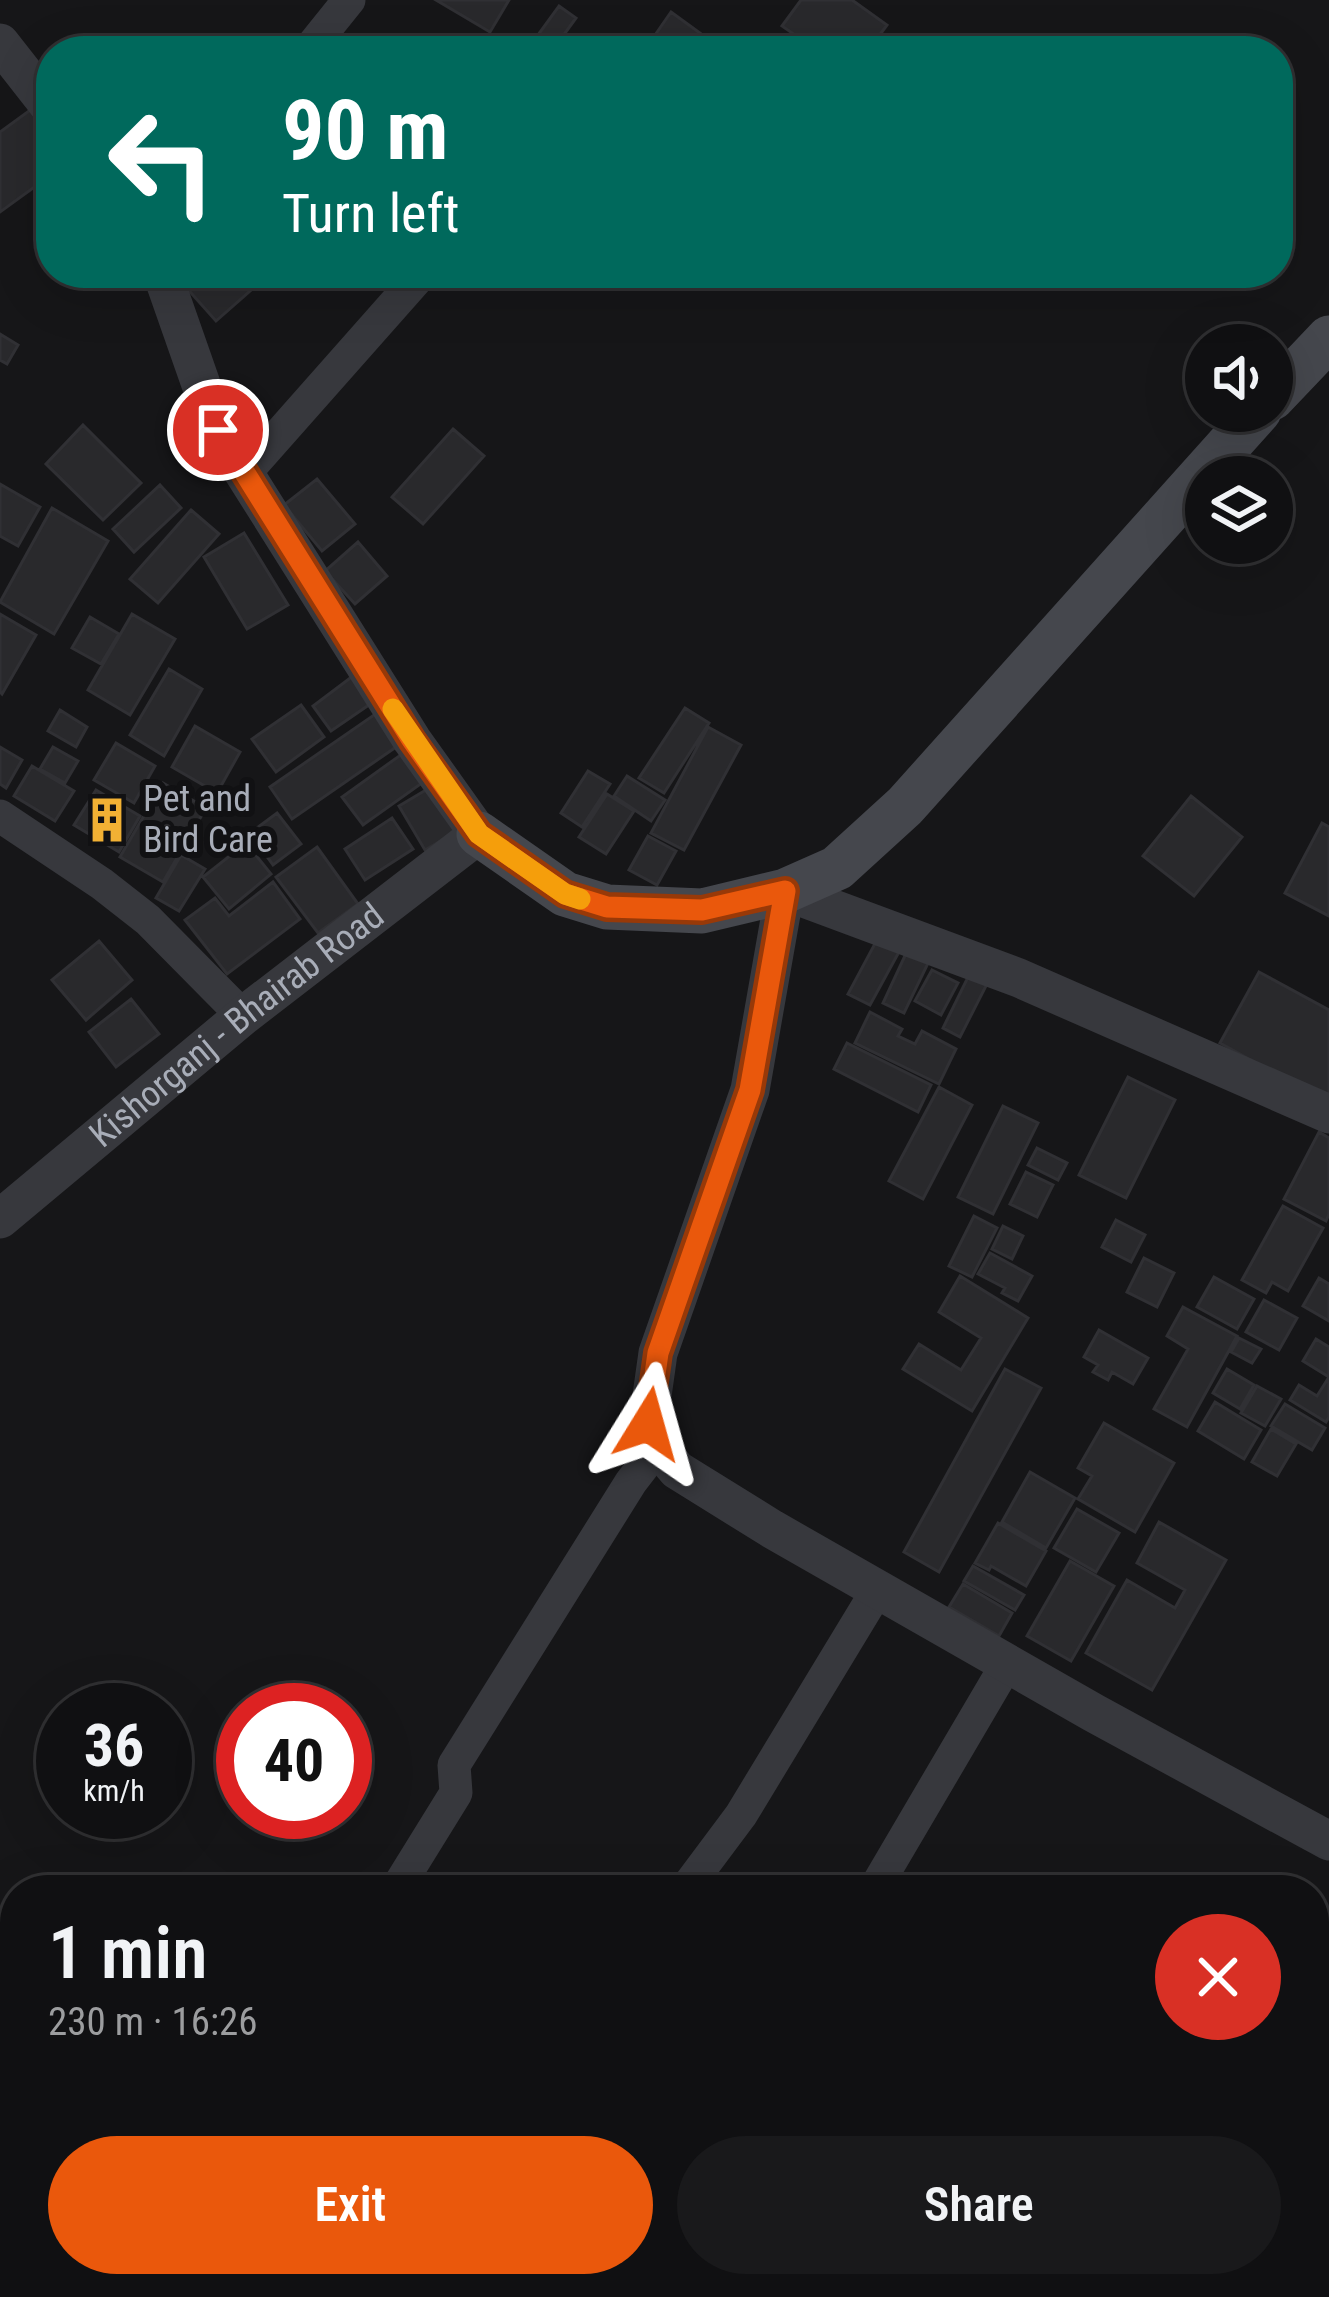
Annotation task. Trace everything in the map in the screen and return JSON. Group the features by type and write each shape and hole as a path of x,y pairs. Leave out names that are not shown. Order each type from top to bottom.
{"main road":[{"path":"1293,376 1329,338"},
{"path":"479,834 565,894 607,907 702,910 785,891 837,868 905,806 1240,432"}],"street":[{"path":"320,36 350,0"},
{"path":"0,44 36,89"},
{"path":"167,288 218,430 412,740 479,834"},
{"path":"245,473 409,288"},
{"path":"0,816 148,920 243,1016"},
{"name":"Kishorganj - Bhairab Road","path":"0,1220 243,1016 479,834"},
{"path":"1329,1114 1019,978 785,891 750,1090 658,1353 648,1424 658,1448 677,1470 878,1589 1329,1841"},
{"path":"405,1875 456,1793 454,1765 631,1482 658,1448"},
{"path":"696,1875 741,1815 878,1589"},
{"path":"883,1875 1008,1662"}],"building":[{"path":"436,0 509,0 490,32"},
{"path":"801,0 852,0 887,25 879,36 796,36 782,26"},
{"path":"559,6 576,18 563,36 537,36"},
{"path":"671,12 700,33 698,36 654,36"},
{"path":"33,108 36,112 36,186 0,212 0,132"},
{"path":"187,288 253,288 216,321"},
{"path":"0,334 18,345 7,364 0,360"},
{"path":"83,425 141,483 103,520 46,464"},
{"path":"453,429 484,456 423,524 392,497"},
{"path":"317,479 355,524 322,551 284,505"},
{"path":"0,484 40,507 18,546 0,536"},
{"path":"160,485 181,508 134,552 113,529"},
{"path":"52,508 108,541 54,634 0,602"},
{"path":"191,510 219,534 158,603 130,579"},
{"path":"244,533 288,605 247,629 204,557"},
{"path":"358,542 387,576 355,604 325,571"},
{"path":"0,614 36,635 2,694 0,692"},
{"path":"132,614 175,639 130,715 88,690"},
{"path":"90,617 119,634 101,664 72,648"},
{"path":"169,669 202,689 164,756 130,735"},
{"path":"357,673 376,700 331,731 313,706"},
{"path":"301,705 324,737 276,772 252,739"},
{"path":"387,706 409,738 292,819 270,787"},
{"path":"685,708 709,723 664,793 639,778"},
{"path":"60,710 87,727 76,747 48,731"},
{"path":"195,726 240,752 217,793 172,767"},
{"path":"708,727 741,745 684,850 651,833"},
{"path":"116,743 155,766 134,803 94,780"},
{"path":"0,747 22,760 6,788 0,784"},
{"path":"53,747 78,761 65,783 40,769"},
{"path":"409,749 429,778 363,825 342,797"},
{"path":"32,766 74,791 55,821 14,796"},
{"path":"588,771 610,784 582,827 561,813"},
{"path":"627,776 665,800 651,821 614,796"},
{"path":"163,783 206,808 163,882 120,857"},
{"path":"436,784 463,828 425,850 399,806"},
{"name":"Pet and Bird Care","path":"96,790 140,816 119,852 74,825"},
{"path":"607,794 634,811 606,854 579,837"},
{"path":"1191,796 1242,837 1194,896 1143,856"},
{"path":"277,813 301,844 273,865 250,833"},
{"path":"392,818 413,849 365,880 345,849"},
{"path":"1322,823 1329,827 1329,916 1285,893"},
{"path":"648,836 676,851 657,885 629,870"},
{"path":"246,843 271,874 229,909 203,877"},
{"path":"317,847 358,904 318,933 276,877"},
{"path":"181,855 205,869 179,911 156,898"},
{"path":"273,882 300,919 227,974 185,920 215,898 229,916"},
{"path":"878,938 900,950 870,1005 848,994"},
{"path":"99,941 132,980 86,1020 52,980"},
{"path":"909,947 931,957 904,1013 883,1003"},
{"path":"972,969 990,978 960,1037 943,1028"},
{"path":"932,970 958,983 941,1015 915,1001"},
{"path":"1259,972 1329,1010 1329,1103 1220,1043"},
{"path":"131,999 159,1034 116,1067 89,1032"},
{"path":"870,1012 902,1029 898,1036 915,1044 922,1031 956,1049 939,1084 855,1043"},
{"path":"847,1043 931,1085 918,1112 834,1069"},
{"path":"1128,1077 1175,1100 1126,1198 1079,1175"},
{"path":"939,1087 972,1105 923,1199 889,1181"},
{"path":"1003,1106 1038,1123 993,1214 958,1197"},
{"path":"1319,1132 1329,1138 1326,1221 1284,1199"},
{"path":"1037,1148 1067,1163 1058,1180 1028,1165"},
{"path":"1026,1172 1053,1185 1037,1217 1010,1204"},
{"path":"1283,1206 1323,1228 1288,1291 1272,1282 1266,1293 1242,1280"},
{"path":"974,1216 997,1228 972,1277 949,1266"},
{"path":"1116,1220 1145,1235 1131,1262 1102,1247"},
{"path":"1003,1226 1023,1236 1012,1259 992,1249"},
{"path":"990,1253 1032,1276 1018,1301 978,1274"},
{"path":"1144,1258 1174,1273 1157,1307 1127,1292"},
{"path":"960,1276 1028,1318 972,1411 903,1369 919,1344 961,1370 981,1338 939,1312"},
{"path":"1214,1277 1254,1299 1237,1329 1197,1307"},
{"path":"1319,1278 1329,1284 1329,1321 1303,1306"},
{"path":"1264,1300 1297,1318 1279,1350 1246,1332"},
{"path":"1183,1307 1237,1336 1187,1427 1154,1409 1188,1349 1167,1336"},
{"path":"1099,1330 1148,1358 1133,1384 1112,1372 1108,1380 1093,1372 1098,1365 1084,1357"},
{"path":"1239,1338 1261,1349 1252,1363 1231,1352"},
{"path":"1316,1339 1329,1347 1329,1377 1303,1361"},
{"path":"1005,1369 1041,1388 939,1572 904,1552"},
{"path":"1227,1369 1254,1385 1240,1409 1213,1393"},
{"path":"1329,1377 1326,1422 1290,1400 1299,1385 1317,1396"},
{"path":"1257,1386 1281,1399 1265,1426 1241,1413"},
{"path":"1215,1402 1261,1430 1244,1459 1198,1431"},
{"path":"1285,1404 1325,1428 1312,1450 1271,1426"},
{"path":"1104,1423 1174,1463 1135,1532 1078,1499 1092,1476 1078,1468"},
{"path":"1271,1429 1296,1444 1277,1476 1252,1462"},
{"path":"1030,1472 1075,1498 1046,1548 1002,1522"},
{"path":"1077,1509 1119,1533 1096,1572 1054,1548"},
{"path":"1159,1522 1226,1560 1152,1690 1086,1653 1127,1580 1175,1608 1185,1590 1137,1563"},
{"path":"998,1523 1046,1551 1026,1586 991,1566 989,1570 975,1563"},
{"path":"1070,1561 1114,1586 1071,1661 1027,1636"},
{"path":"973,1566 1024,1595 1015,1610 964,1581"},
{"path":"963,1584 1012,1613 999,1636 949,1607"}],"slow traffic":[{"path":"393,709 479,834 565,894 580,899"}],"place":[{"name":"Pet and Bird Care","path":"107,820"}],"route":[{"path":"218,430 412,740 479,834 565,894 607,907 702,910 785,891 750,1090 658,1353 648,1424"}]}
